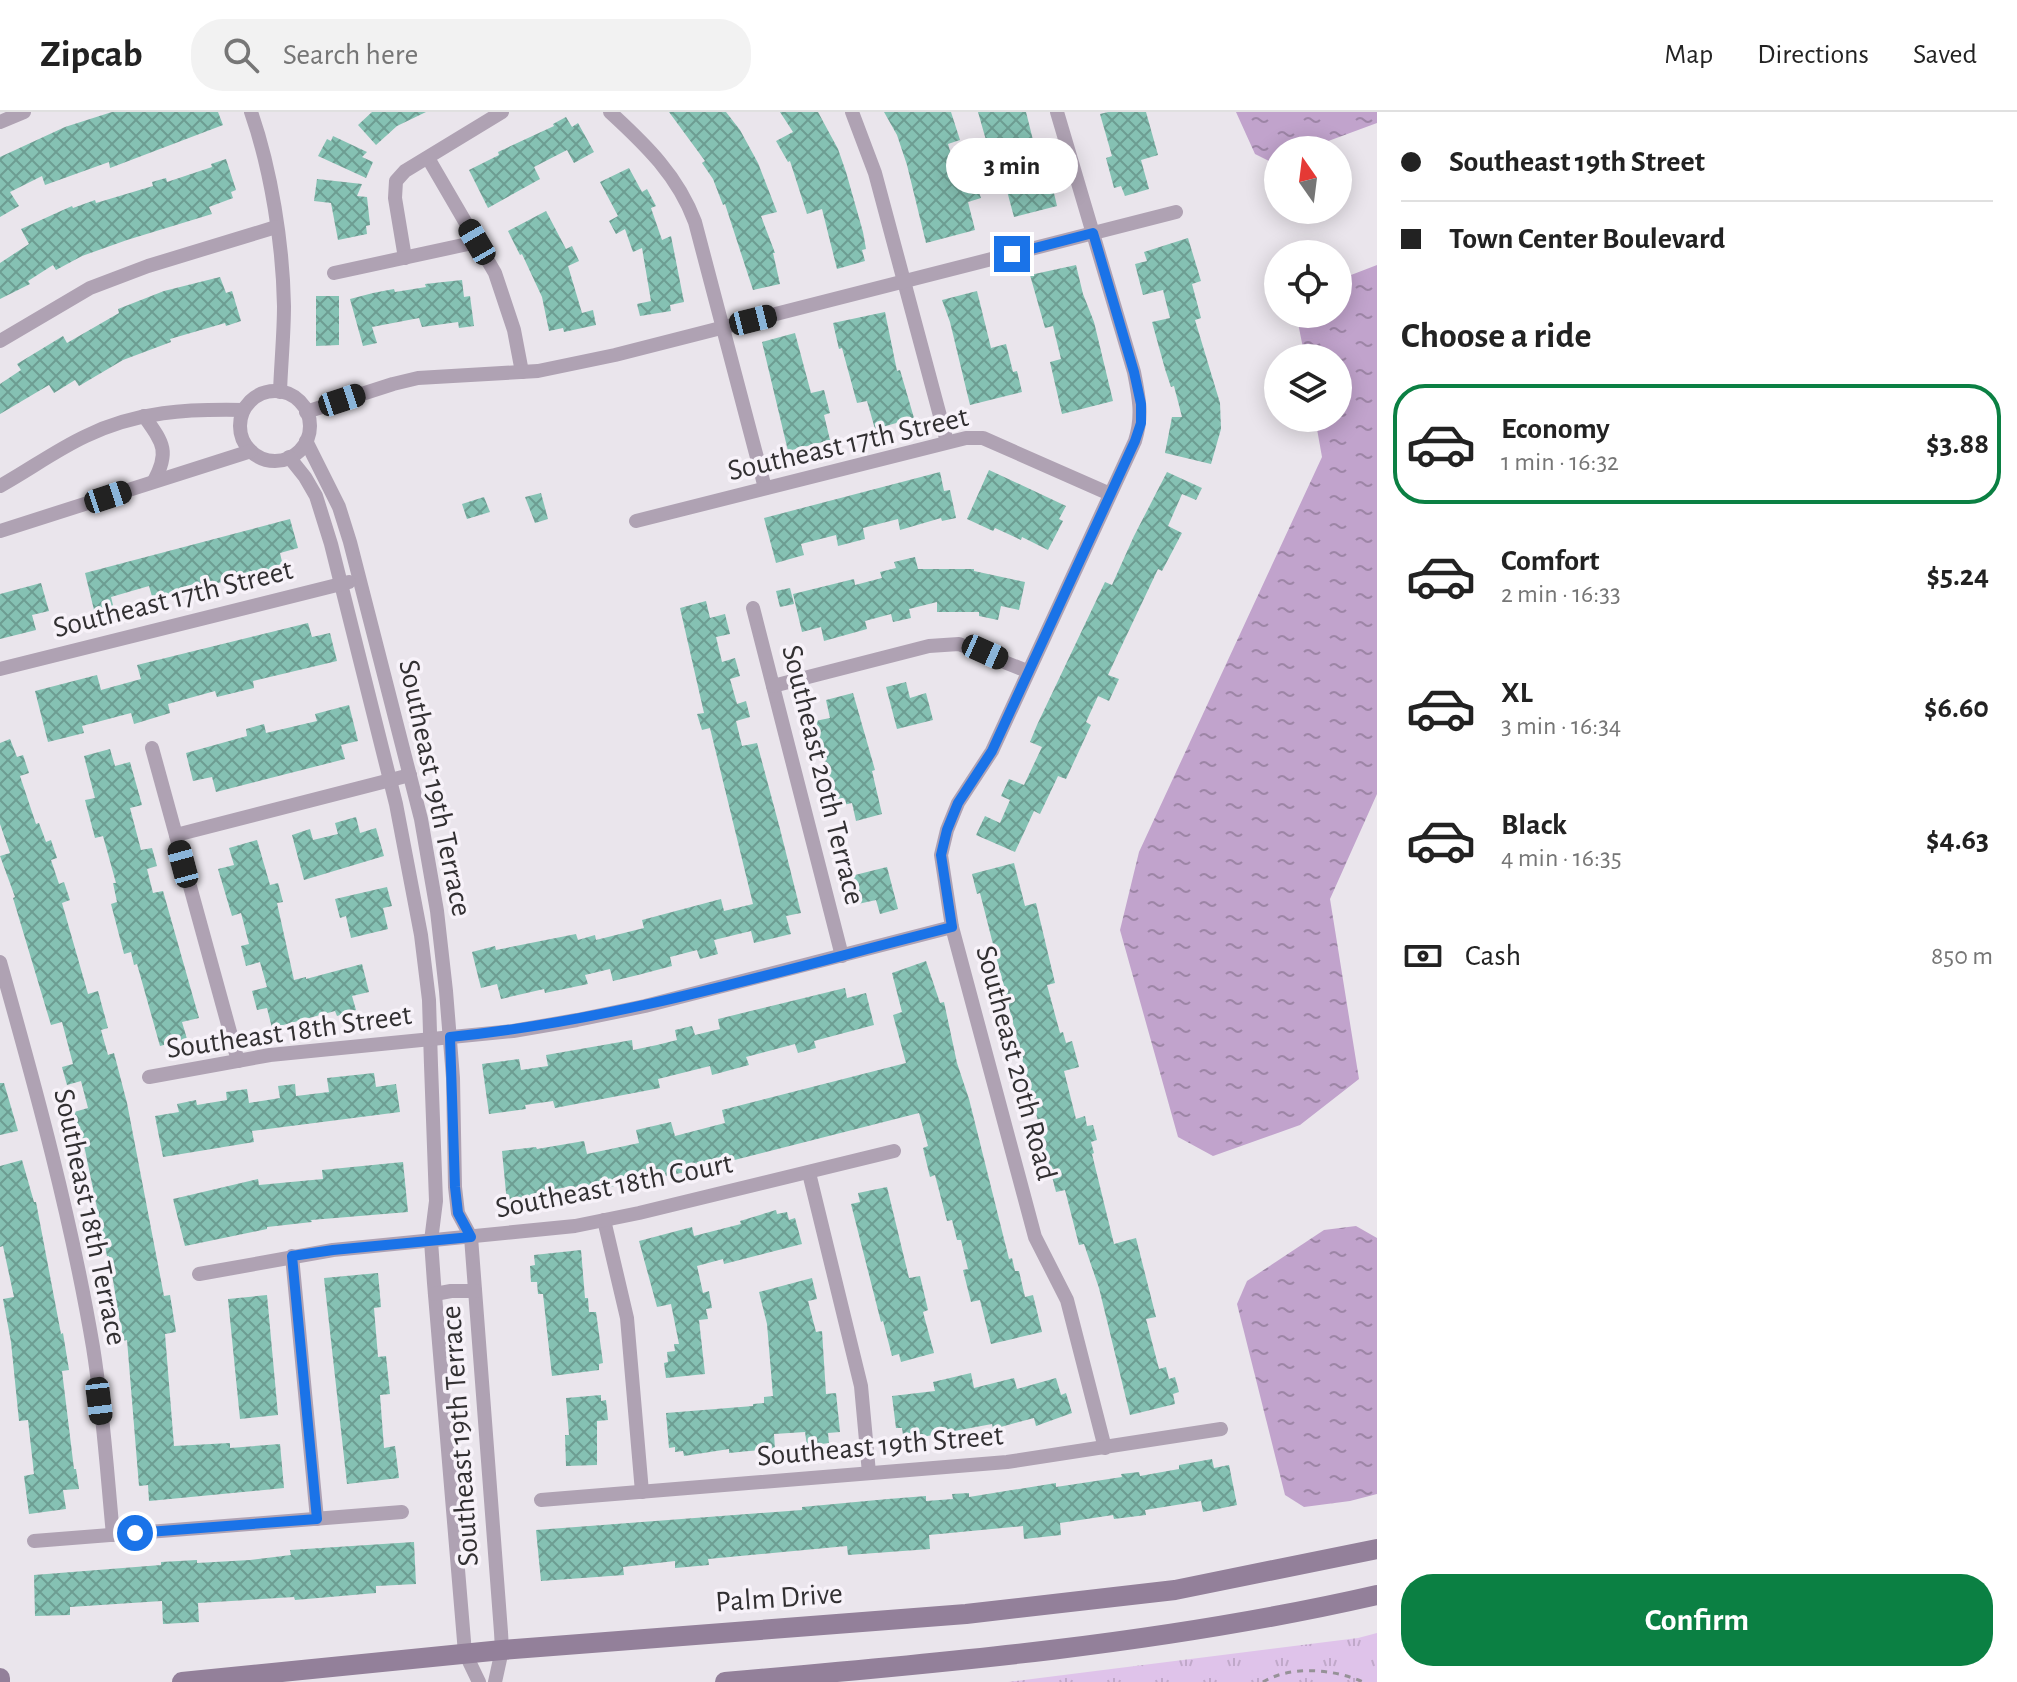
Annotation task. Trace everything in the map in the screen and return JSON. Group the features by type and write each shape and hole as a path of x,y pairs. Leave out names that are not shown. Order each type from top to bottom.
{"main road":[{"name":"Palm Drive","path":"182,1682 465,1653 966,1614 1175,1590 1377,1549"},
{"path":"725,1682 1068,1648 1279,1617 1377,1595"}],"street":[{"path":"0,122 24,112"},
{"path":"251,112 257,128 276,227 284,304 280,392"},
{"path":"405,258 395,198 396,181 405,171 502,112"},
{"path":"610,112 661,163 686,199 765,488"},
{"path":"852,112 875,173 947,442"},
{"name":"Southeast 20th Road","path":"1057,112 1134,372 1141,404 1141,423 992,751 958,803 941,855 952,927 1035,1237 1067,1300 1105,1448"},
{"path":"428,158 495,273 514,330 522,372"},
{"path":"306,412 418,378 538,371 615,355 1176,212"},
{"path":"0,341 90,288 148,266 276,227"},
{"path":"334,273 477,242"},
{"path":"280,392 295,397 306,412 309,429 299,451 289,457 266,459 251,451 241,435 240,422 243,410 251,400 261,394 280,392"},
{"path":"0,486 84,436 121,422 188,409 243,410"},
{"path":"144,416 159,437 164,452 163,463 154,481"},
{"name":"Southeast 17th Street","path":"636,521 966,438 983,438 1110,494"},
{"name":"Southeast 19th Terrace","path":"306,441 339,507 360,579 421,819 437,911 450,1037 455,1187 458,1213 471,1237 502,1650 495,1682"},
{"path":"0,531 251,451"},
{"name":"Southeast 19th Terrace","path":"289,457 316,496 341,584 390,780 421,935 429,1000 436,1201 431,1241 435,1294 465,1653 479,1682"},
{"name":"Southeast 17th Street","path":"0,669 360,579"},
{"name":"Southeast 20th Terrace","path":"753,608 842,956"},
{"path":"773,686 929,646 959,644 1027,671"},
{"path":"152,748 238,1061"},
{"path":"176,835 410,775"},
{"name":"Southeast 18th Street","path":"149,1077 352,1046 513,1031 618,1011 952,927"},
{"name":"Southeast 18th Terrace","path":"0,962 39,1099 80,1281 93,1350 113,1535"},
{"name":"Southeast 18th Court","path":"199,1274 333,1250 604,1220 894,1151"},
{"path":"809,1173 861,1386 869,1473"},
{"path":"604,1220 627,1318 642,1492"},
{"path":"292,1256 317,1519"},
{"path":"435,1294 475,1291"},
{"name":"Southeast 19th Street","path":"541,1500 1007,1462 1221,1429"},
{"path":"34,1541 402,1512"}],"path":[{"path":"1263,1682 1275,1675 1312,1671 1347,1675 1363,1682"}],"green space":[{"path":"1377,1633 1377,1682 1008,1682 1358,1638"}],"water":[{"path":"1236,112 1377,112 1377,123 1342,136 1264,136 1264,158 1255,154"},
{"path":"1377,265 1377,794 1330,899 1359,1079 1300,1125 1213,1156 1178,1137 1120,930 1139,852 1322,457 1318,432 1352,432 1352,344 1302,344 1299,328 1352,328 1352,275"},
{"path":"1356,1226 1377,1238 1377,1494 1304,1507 1285,1495 1237,1304 1247,1281 1324,1230"}],"building":[{"path":"112,112 218,112 223,125 110,168 109,162 45,185 42,176 10,192 19,206 0,217 0,157 65,127"},
{"path":"372,112 426,112 397,126 376,145 358,125"},
{"path":"669,112 726,112 740,130 758,163 777,212 761,216 775,253 780,284 753,290 725,204 702,163 705,161"},
{"path":"780,112 818,112 838,149 846,172 863,232 865,261 837,269 822,209 807,214 790,161 776,141 793,132"},
{"path":"884,112 951,112 960,140 948,144 959,182 974,178 981,198 968,202 975,230 926,243 907,165 897,135"},
{"path":"978,112 1026,112 1037,156 1045,154 1057,206 1014,217 1007,191 1001,193"},
{"path":"1146,112 1158,155 1141,160 1149,189 1125,196 1121,186 1114,188 1106,158 1112,156 1100,114"},
{"path":"566,117 572,127 578,123 594,152 574,163 567,150 534,167 540,179 488,208 469,170"},
{"path":"333,136 367,152 362,157 373,162 366,178 318,156 327,139 331,141"},
{"path":"226,159 236,190 231,192 233,198 209,207 212,214 82,256 56,270 53,265 28,281 30,284 0,299 0,263 29,244 21,229 72,206 95,200 96,203 153,186 152,182 166,178 167,182"},
{"path":"629,168 642,192 647,189 656,206 651,208 662,240 671,236 684,302 670,305 671,311 640,316 637,304 651,301 642,248 633,252 625,229 616,234 609,221 618,216 600,182"},
{"path":"317,179 362,184 357,196 367,197 370,225 366,226 367,234 338,240 331,203 314,201"},
{"path":"546,211 566,249 572,246 579,261 568,266 582,313 593,310 596,325 564,332 563,328 549,331 542,297 508,231"},
{"path":"1188,238 1201,281 1192,284 1201,318 1195,320 1220,403 1221,429 1211,464 1165,453 1172,417 1182,417 1152,322 1170,318 1163,290 1143,295 1135,264 1147,261 1144,252"},
{"path":"1076,265 1094,322 1113,401 1062,414 1050,362 1061,359 1053,326 1045,328 1030,275"},
{"path":"220,277 226,293 232,291 241,321 170,339 171,342 123,360 79,386 75,380 54,393 49,385 0,414 0,384 21,370 17,364 63,336 67,343 119,313 118,309 164,291"},
{"path":"462,280 464,297 470,296 474,326 459,328 458,322 422,327 419,318 372,327 377,343 363,346 350,299 394,289 395,292 426,287 425,284"},
{"path":"977,291 991,348 1006,344 1022,392 970,405 942,300"},
{"path":"316,296 339,296 339,345 316,346"},
{"path":"885,312 897,371 900,370 914,418 875,429 867,401 857,403 833,323"},
{"path":"795,333 811,393 824,390 830,413 824,415 830,440 788,451 762,342"},
{"path":"989,470 1066,506 1059,519 1063,521 1048,550 1022,537 1021,540 995,528 993,531 967,519"},
{"path":"940,472 944,491 950,490 956,518 942,521 941,518 900,530 898,519 863,528 865,539 838,546 836,535 801,544 804,555 776,563 764,518"},
{"path":"1167,472 1202,488 1196,500 1182,494 1168,526 1182,533 1162,571 1158,569 1108,675 1119,679 1109,701 1098,696 1086,722 1091,725 1066,779 1058,776 1040,814 1034,811 1015,852 976,835 985,816 1000,823 1010,800 1001,796 1009,779 1024,785 1042,747 1030,742 1037,725 1105,582 1112,585"},
{"path":"541,493 548,519 535,523 525,497"},
{"path":"484,497 490,512 467,519 462,504"},
{"path":"290,519 298,548 280,553 283,566 153,600 149,586 111,597 114,609 95,614 85,573"},
{"path":"915,557 918,569 974,569 1025,582 1019,610 1001,606 998,620 979,616 979,612 937,612 937,602 909,609 911,618 893,622 891,614 865,621 867,629 824,641 821,627 802,632 793,594 854,579 855,585 882,578 880,572 896,568 894,562"},
{"path":"41,583 49,611 32,615 36,630 0,639 0,594"},
{"path":"790,588 794,604 780,607 776,591"},
{"path":"706,601 710,618 725,614 730,634 716,637 722,662 735,658 740,676 730,679 737,704 746,701 750,717 736,721 742,746 757,743 780,829 801,913 786,916 791,934 754,943 751,931 714,940 718,954 700,959 697,950 670,957 672,966 638,975 613,981 610,969 585,975 588,984 545,993 544,989 501,999 497,984 481,988 472,952 576,934 578,940 595,935 596,940 644,928 642,920 721,899 724,911 753,904 710,728 702,730 697,714 704,713 680,608"},
{"path":"308,623 312,637 330,633 337,661 253,681 254,688 217,697 215,691 168,704 170,713 134,724 131,713 82,726 84,733 48,742 35,691 97,675 101,690 141,679 137,665"},
{"path":"906,682 910,698 926,693 933,720 897,729 886,687"},
{"path":"853,693 875,770 872,771 882,814 856,821 852,803 835,807 815,721 830,718 826,700"},
{"path":"349,705 358,741 341,745 345,759 216,792 212,777 193,781 186,753 247,736 246,729 264,724 266,733 317,721 315,714"},
{"path":"10,739 17,757 23,755 29,773 20,776 36,824 39,823 46,842 51,840 57,858 51,860 59,884 64,882 70,900 62,903 88,994 98,991 108,1028 101,1030 108,1055 114,1053 127,1103 164,1296 170,1295 176,1332 165,1334 174,1446 230,1443 230,1448 280,1444 284,1488 149,1501 148,1485 139,1486 127,1340 123,1341 109,1256 80,1126 74,1112 88,1108 81,1081 67,1085 62,1067 73,1064 62,1022 51,1025 15,897 0,856 10,853 0,824 0,743"},
{"path":"110,749 115,766 130,762 142,805 130,808 141,850 152,848 157,866 147,869 153,893 163,891 199,1018 182,1022 187,1039 160,1046 137,964 134,965 131,952 124,954 111,904 117,902 113,883 116,883 103,836 95,838 85,800 95,798 84,756"},
{"path":"356,817 360,833 376,828 384,856 304,880 292,835 310,829 313,840 338,834 335,823"},
{"path":"257,840 270,885 278,883 283,902 277,903 294,980 362,964 369,992 352,996 356,1010 337,1016 335,1011 272,1028 267,1008 257,1010 252,991 267,987 260,962 246,966 241,946 249,944 241,913 232,916 218,869 234,865 229,848"},
{"path":"1014,863 1025,906 1036,903 1055,983 1047,985 1060,1033 1063,1032 1066,1043 1072,1041 1079,1067 1064,1071 1076,1119 1085,1116 1087,1126 1093,1125 1097,1140 1091,1142 1092,1154 1114,1244 1136,1238 1156,1317 1146,1319 1159,1369 1166,1367 1169,1379 1175,1377 1179,1392 1173,1394 1175,1404 1130,1415 1099,1288 1084,1244 1079,1245 1065,1190 1056,1192 980,893 977,894 972,874"},
{"path":"887,867 898,909 880,914 876,900 858,904 851,876"},
{"path":"387,887 392,906 383,908 388,929 351,938 346,916 340,918 335,899"},
{"path":"926,961 940,1003 944,1002 1009,1259 1012,1258 1015,1271 1019,1271 1025,1297 1033,1295 1042,1332 991,1344 980,1300 971,1302 963,1270 968,1269 961,1240 957,1240 952,1220 947,1221 935,1175 930,1177 923,1148 928,1146 919,1113 691,1171 574,1194 572,1186 541,1192 541,1199 507,1203 502,1151 584,1141 587,1154 639,1143 636,1130 671,1122 675,1136 725,1123 722,1110 906,1063 893,1015 902,1012 892,973"},
{"path":"845,988 847,998 866,993 874,1025 814,1041 816,1048 798,1053 795,1044 746,1057 749,1065 712,1075 710,1066 658,1079 660,1088 555,1108 553,1101 525,1105 526,1109 489,1114 482,1064 519,1059 521,1070 548,1066 546,1055 632,1040 633,1050 657,1045 677,1040 675,1030 692,1026 695,1035 720,1029 718,1019"},
{"path":"374,1073 376,1087 396,1084 400,1112 252,1131 254,1142 163,1157 155,1116 179,1112 177,1104 196,1100 197,1105 227,1100 226,1092 247,1089 249,1103 280,1098 278,1086 295,1084 296,1096 329,1092 327,1078"},
{"path":"0,1083 4,1083 18,1131 0,1135"},
{"path":"22,1160 36,1202 63,1333 69,1370 62,1371 79,1489 63,1490 66,1509 29,1514 24,1476 34,1474 28,1420 19,1421 3,1299 14,1297 3,1246 0,1247 0,1166"},
{"path":"403,1162 408,1212 311,1220 185,1246 173,1199 258,1179 259,1185 323,1179 322,1170"},
{"path":"887,1187 909,1278 920,1276 928,1310 923,1312 934,1353 901,1362 899,1354 892,1356 881,1322 851,1204 860,1202 858,1193"},
{"path":"776,1210 777,1214 787,1212 789,1220 795,1218 802,1244 724,1264 723,1259 697,1266 703,1293 709,1291 712,1308 706,1309 708,1319 699,1320 705,1374 666,1378 664,1363 668,1362 667,1352 675,1351 674,1344 679,1344 671,1304 657,1307 639,1241 692,1227 694,1236 741,1224 740,1221"},
{"path":"581,1250 585,1298 588,1298 589,1312 596,1312 603,1363 599,1364 599,1370 552,1376 543,1294 538,1294 537,1282 531,1282 530,1266 535,1265 534,1255"},
{"path":"378,1273 381,1307 374,1308 378,1357 386,1356 390,1394 380,1395 384,1448 395,1446 399,1478 347,1484 324,1278"},
{"path":"812,1278 817,1299 808,1301 816,1332 822,1331 826,1394 836,1393 840,1432 828,1433 829,1443 807,1446 805,1432 774,1434 775,1449 729,1453 729,1449 684,1456 683,1451 675,1452 675,1447 669,1448 666,1413 753,1406 764,1403 764,1397 773,1396 767,1324 759,1292"},
{"path":"267,1295 278,1415 240,1419 228,1299"},
{"path":"971,1373 974,1388 1014,1378 1017,1389 1056,1378 1061,1395 1066,1393 1072,1413 1036,1426 1034,1418 993,1429 992,1424 911,1439 910,1433 903,1435 902,1428 896,1428 892,1396 935,1391 933,1382"},
{"path":"601,1395 601,1401 606,1400 608,1420 597,1421 597,1465 566,1466 565,1435 569,1435 566,1398"},
{"path":"1212,1459 1214,1468 1229,1465 1237,1505 1203,1512 1201,1501 1145,1510 1146,1515 1114,1519 1113,1515 1060,1523 1061,1535 1024,1539 1023,1526 929,1535 930,1549 848,1555 847,1546 708,1559 709,1565 675,1568 675,1561 623,1567 624,1575 541,1581 536,1530 802,1510 802,1507 926,1496 926,1501 953,1499 952,1494 969,1493 969,1497 1056,1483 1056,1487 1122,1477 1121,1474 1139,1472 1140,1476"},
{"path":"414,1542 416,1584 376,1586 376,1593 295,1600 294,1597 198,1603 199,1622 163,1624 162,1601 70,1607 70,1615 35,1616 34,1575 161,1565 161,1562 250,1560 291,1555 290,1550"}],"route":[{"path":"135,1533 317,1519 292,1256 471,1237 458,1213 455,1187 450,1037 513,1031 645,1006 952,927 941,855 947,830 958,803 992,751 1141,423 1141,404 1134,372 1093,233 1012,254"}]}
